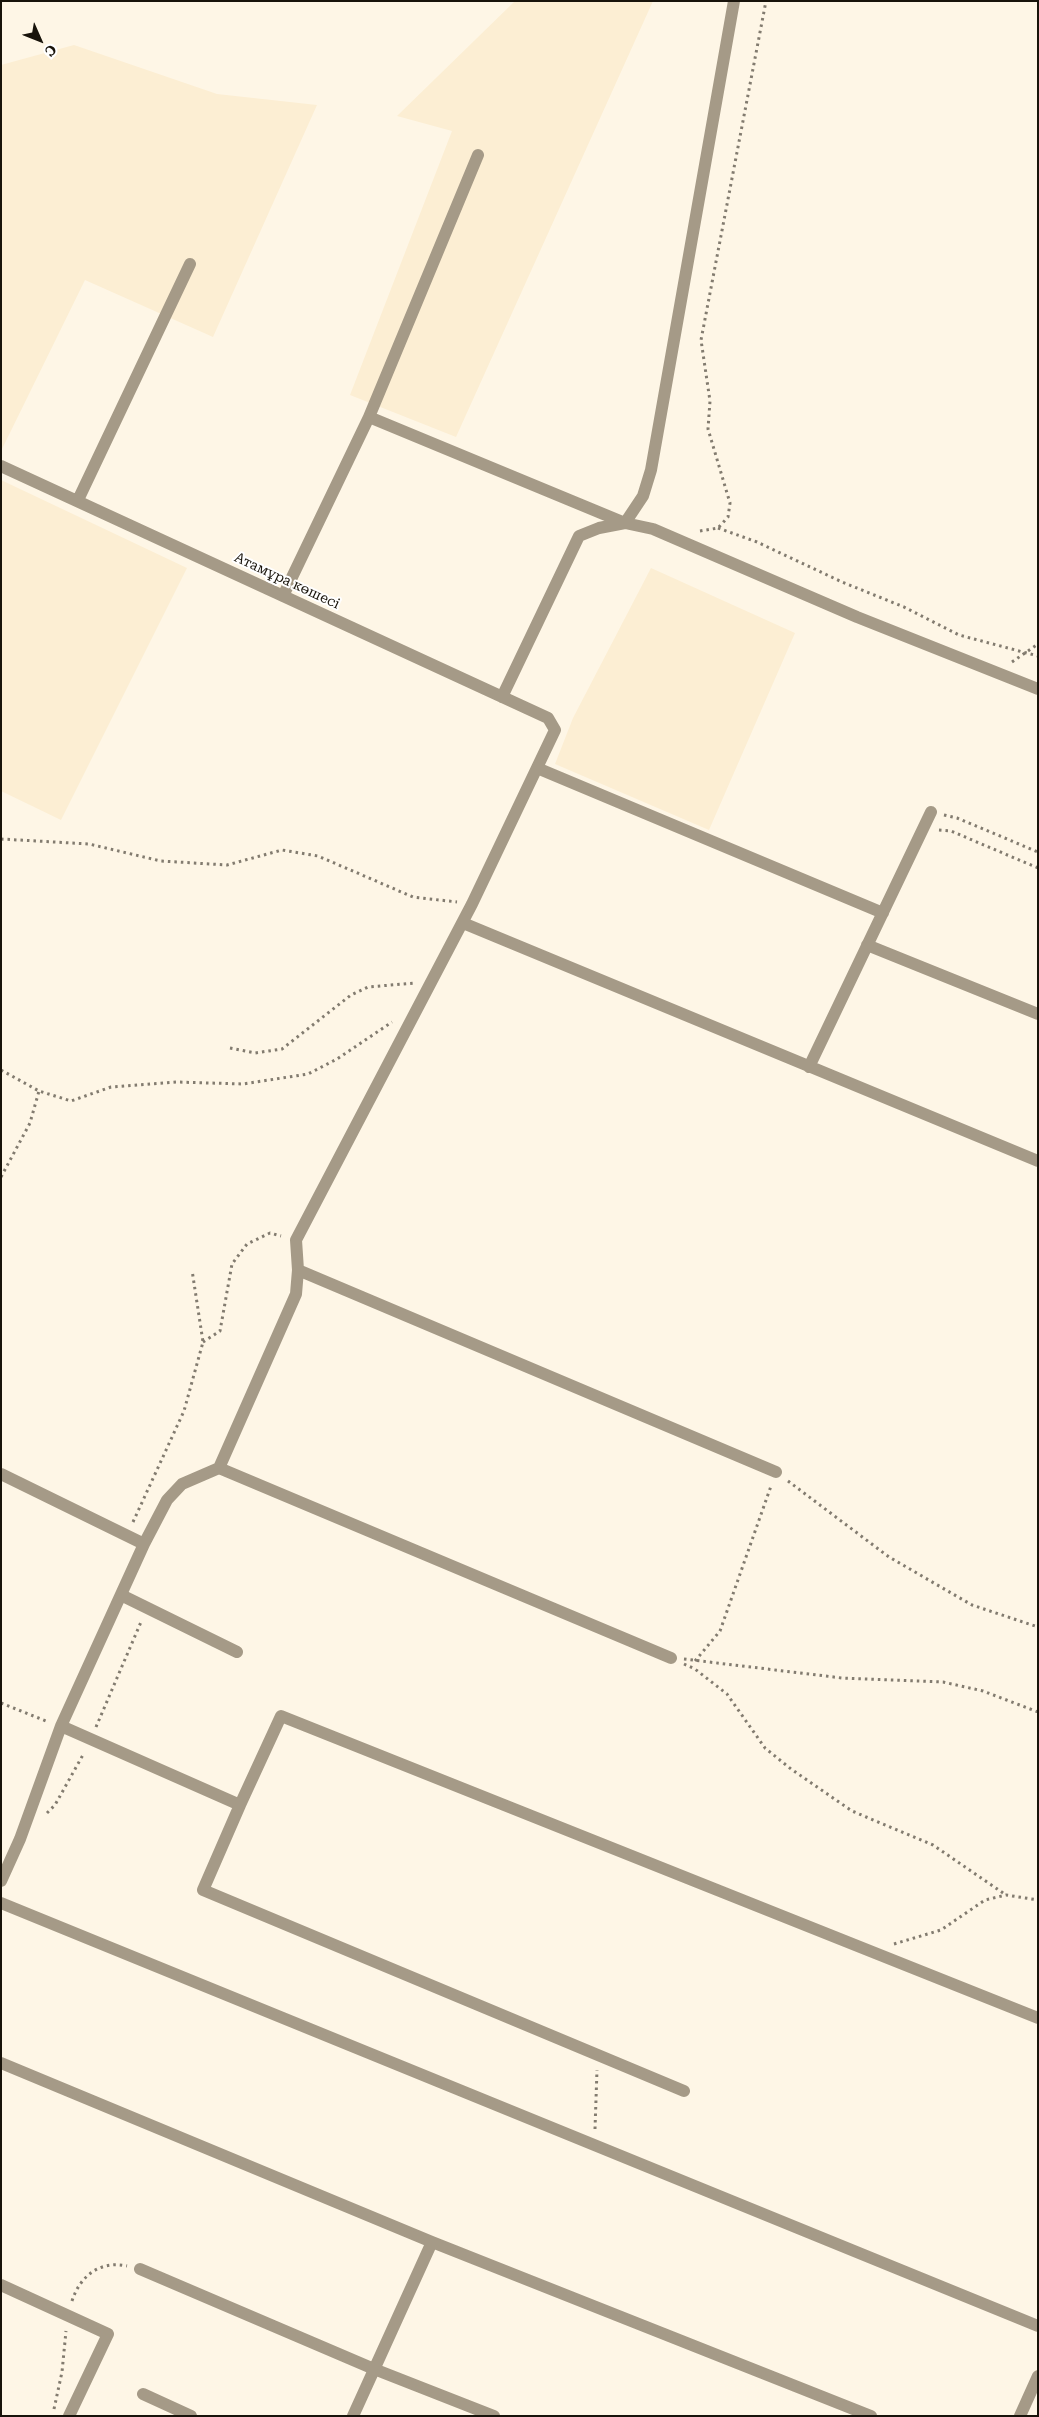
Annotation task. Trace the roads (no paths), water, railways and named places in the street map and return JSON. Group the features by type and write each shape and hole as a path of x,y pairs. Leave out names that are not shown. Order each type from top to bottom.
{"street":[{"path":"502,697 579,536 599,528 625,523 643,496 651,470 734,1"},
{"path":"283,596 369,417 478,155"},
{"path":"78,500 190,264"},
{"path":"369,417 625,523 653,529 857,617 1038,689"},
{"name":"Атамұра көшесі","path":"1,466 548,718 555,730 537,768"},
{"path":"1,1881 20,1839 61,1726 144,1544 167,1500 182,1484 219,1468 296,1294 298,1270 296,1240 433,981 537,768 883,913"},
{"path":"809,1067 931,812"},
{"path":"462,923 1038,1161"},
{"path":"867,945 1038,1014"},
{"path":"298,1270 776,1472"},
{"path":"219,1468 671,1658"},
{"path":"1,1474 144,1544"},
{"path":"121,1595 237,1652"},
{"path":"684,2091 203,1890 281,1716 1038,2018"},
{"path":"61,1726 240,1805"},
{"path":"1,1903 1038,2326"},
{"path":"1,2063 432,2242 872,2416"},
{"path":"353,2416 432,2242"},
{"path":"140,2269 374,2369 494,2416"},
{"path":"1,2285 108,2334 69,2416"},
{"path":"1020,2416 1038,2376"},
{"path":"143,2394 191,2416"}]}
